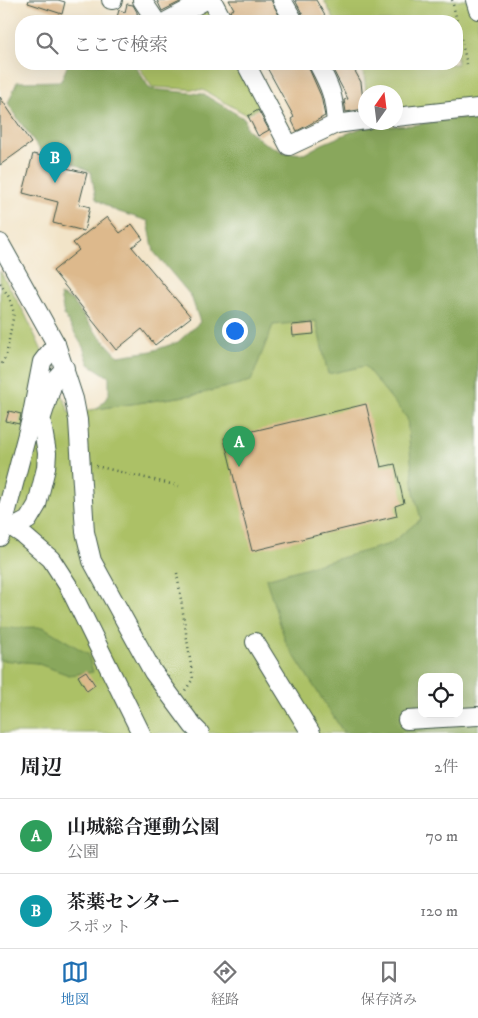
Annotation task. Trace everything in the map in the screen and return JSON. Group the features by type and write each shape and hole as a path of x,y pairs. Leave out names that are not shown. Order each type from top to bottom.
{"street":[{"path":"142,0 152,15"},
{"path":"178,15 206,0"},
{"path":"212,0 220,15"},
{"path":"282,0 291,15"},
{"path":"475,0 478,10"},
{"path":"249,70 289,146 336,124 358,121"},
{"path":"322,70 328,81 334,99 336,124"},
{"path":"403,116 478,108"},
{"path":"0,243 56,344 74,399 78,420 85,532 92,561 153,672 200,733"},
{"path":"56,344 42,362 26,404 16,443 3,501 8,533 50,559 69,587 140,733"},
{"path":"8,533 17,518 41,418 54,380 65,368"},
{"path":"8,533 28,520 37,504 46,462 41,418"},
{"path":"255,642 311,733"},
{"path":"406,720 478,716"}],"path":[{"path":"452,0 456,15"},
{"path":"463,44 468,64"},
{"path":"0,283 9,297 14,313 6,356 0,367"},
{"path":"93,466 179,486"},
{"path":"177,572 193,679 181,697"}],"green space":[{"path":"324,0 475,0 478,10 478,113 403,118 403,85 365,85 362,70 463,70 463,15 332,15"},
{"path":"205,7 213,11 215,15 192,15"},
{"path":"66,70 138,70 150,89 203,94 245,119 246,128 263,142 283,152 304,154 322,144 358,129 403,130 403,125 478,115 478,733 344,733 286,643 266,579 390,544 421,519 414,493 407,418 365,366 328,374 316,321 273,325 251,381 199,394 97,409 109,395 109,377 89,364 83,347 64,315 60,295 72,300 93,329 118,356 152,351 178,342 200,322 191,296 154,252 148,221 116,211 96,199 91,172 75,164 44,155 8,103 17,82 61,81"},
{"path":"141,70 243,70 262,106 247,115 203,90 152,87"},
{"path":"478,236 478,520 338,724 344,733 0,733 0,271 25,314 69,413 199,394 231,273"},
{"path":"43,627 88,654 93,672 69,675 36,663 0,660 0,628"}],"building":[{"path":"29,0 58,0 65,2 62,14 28,3"},
{"path":"157,0 184,0 162,11"},
{"path":"229,0 271,0 279,15 232,15 230,11 234,9"},
{"path":"295,0 316,0 325,15 303,15"},
{"path":"127,4 133,5 139,15 118,15 119,10 125,12"},
{"path":"268,70 310,70 321,96 325,116 297,131 291,119 294,117"},
{"path":"333,70 354,70 361,82 361,85 358,85 358,110 346,112 344,100 348,99"},
{"path":"0,97 31,143 0,165"},
{"path":"258,110 269,130 258,136 248,116"},
{"path":"33,154 50,158 49,164 87,173 79,204 90,207 84,231 53,223 58,202 23,193"},
{"path":"107,217 120,233 132,224 143,239 132,247 191,317 155,345 142,329 116,350 53,271 79,250 73,243"},
{"path":"313,323 314,334 293,336 292,325"},
{"path":"366,404 381,467 395,464 404,503 395,506 397,516 252,551 224,438"},
{"path":"9,411 21,414 19,424 6,421"},
{"path":"86,671 95,685 87,691 78,676"}],"place":[{"name":"茶薬センター","path":"55,183"},
{"name":"山城総合運動公園","path":"239,467"}]}
